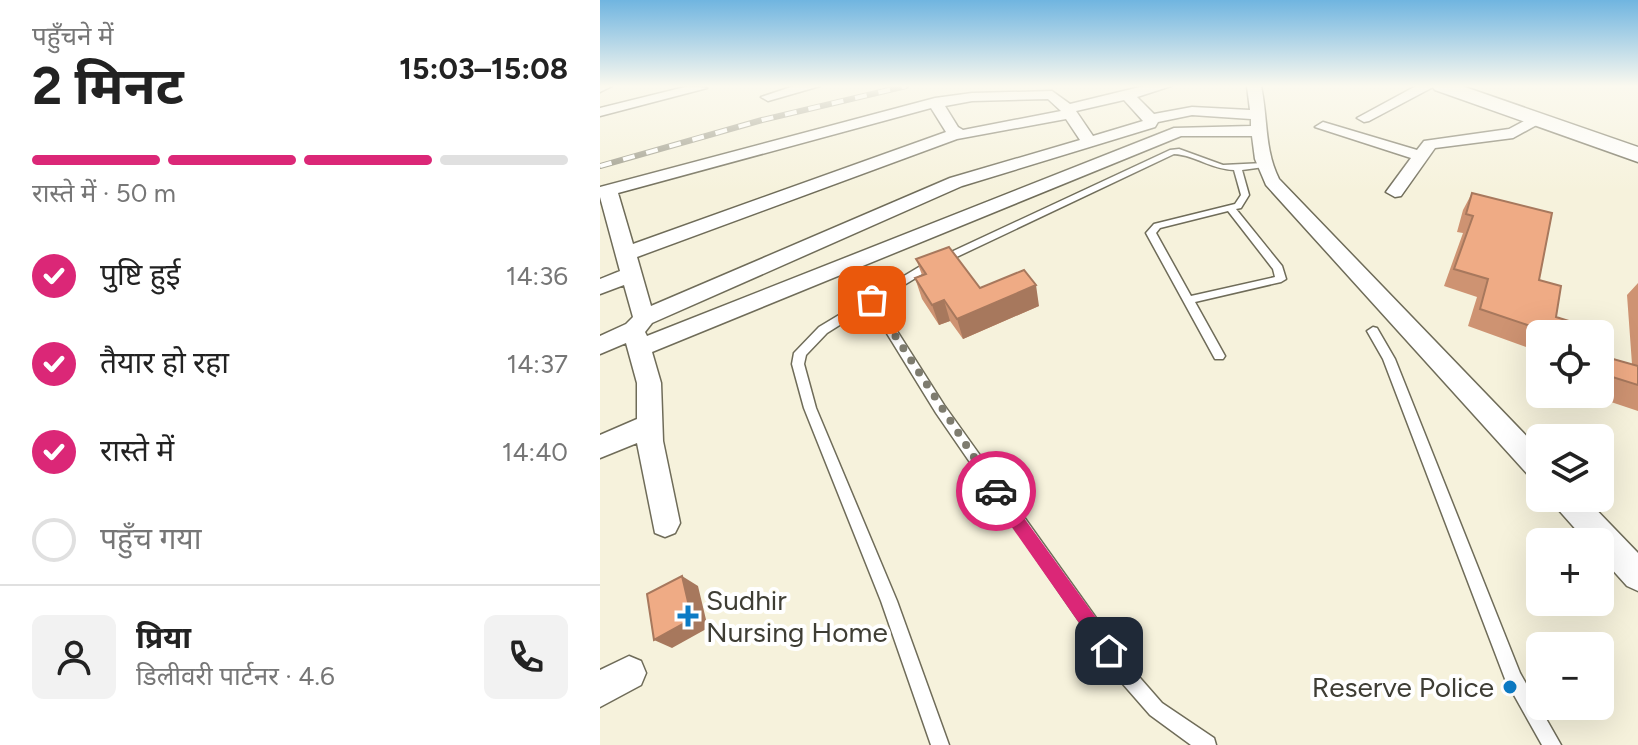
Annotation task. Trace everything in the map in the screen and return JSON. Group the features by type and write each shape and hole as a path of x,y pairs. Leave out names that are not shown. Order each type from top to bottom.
{"street":[{"path":"665,523 650,425 649,383 628,264 604,191 854,121"},
{"path":"947,121 955,134"},
{"path":"600,287 628,264 955,134 967,136 1029,121"},
{"path":"1075,121 1089,142"},
{"path":"639,332 956,182 1146,126 1150,121"},
{"path":"1247,121 1260,123"},
{"path":"1395,192 1430,144 1513,133 1534,121"},
{"path":"1542,121 1638,155"},
{"path":"1260,123 1264,165 1272,181 1526,454"},
{"path":"600,346 1179,131 1260,123"},
{"path":"1323,127 1420,156"},
{"path":"600,447 650,425"},
{"path":"1579,512 1638,575"}],"lane":[{"path":"940,745 889,601 810,408 798,364 800,353 810,340 923,269 1173,152 1181,151 1214,165 1237,168 1264,165"},
{"path":"1219,356 1151,233 1157,226 1238,206 1245,195 1237,168"},
{"path":"1188,300 1281,279 1278,268 1231,209"},
{"path":"872,300 991,484 1128,677 1156,709 1207,745"},
{"path":"1373,331 1389,359 1514,679 1552,745"}],"building":[{"path":"1472,193 1552,213 1539,280 1561,286 1556,317 1566,320 1526,320 1526,325 1480,309 1488,279 1454,269 1473,216 1466,214"},
{"path":"949,247 980,288 1024,270 1036,285 957,319 944,300 932,305 915,278 926,274 916,259"},
{"path":"1614,359 1638,366 1638,385 1614,378"},
{"path":"682,576 692,619 654,640 647,594"}],"railway":[{"path":"600,166 759,121"}],"way so far":[{"path":"872,300 996,491"}],"place":[{"name":"Sudhir Nursing Home","path":"688,616"},
{"name":"Reserve Police","path":"1510,687"}],"route":[{"path":"996,491 1109,651"}]}
